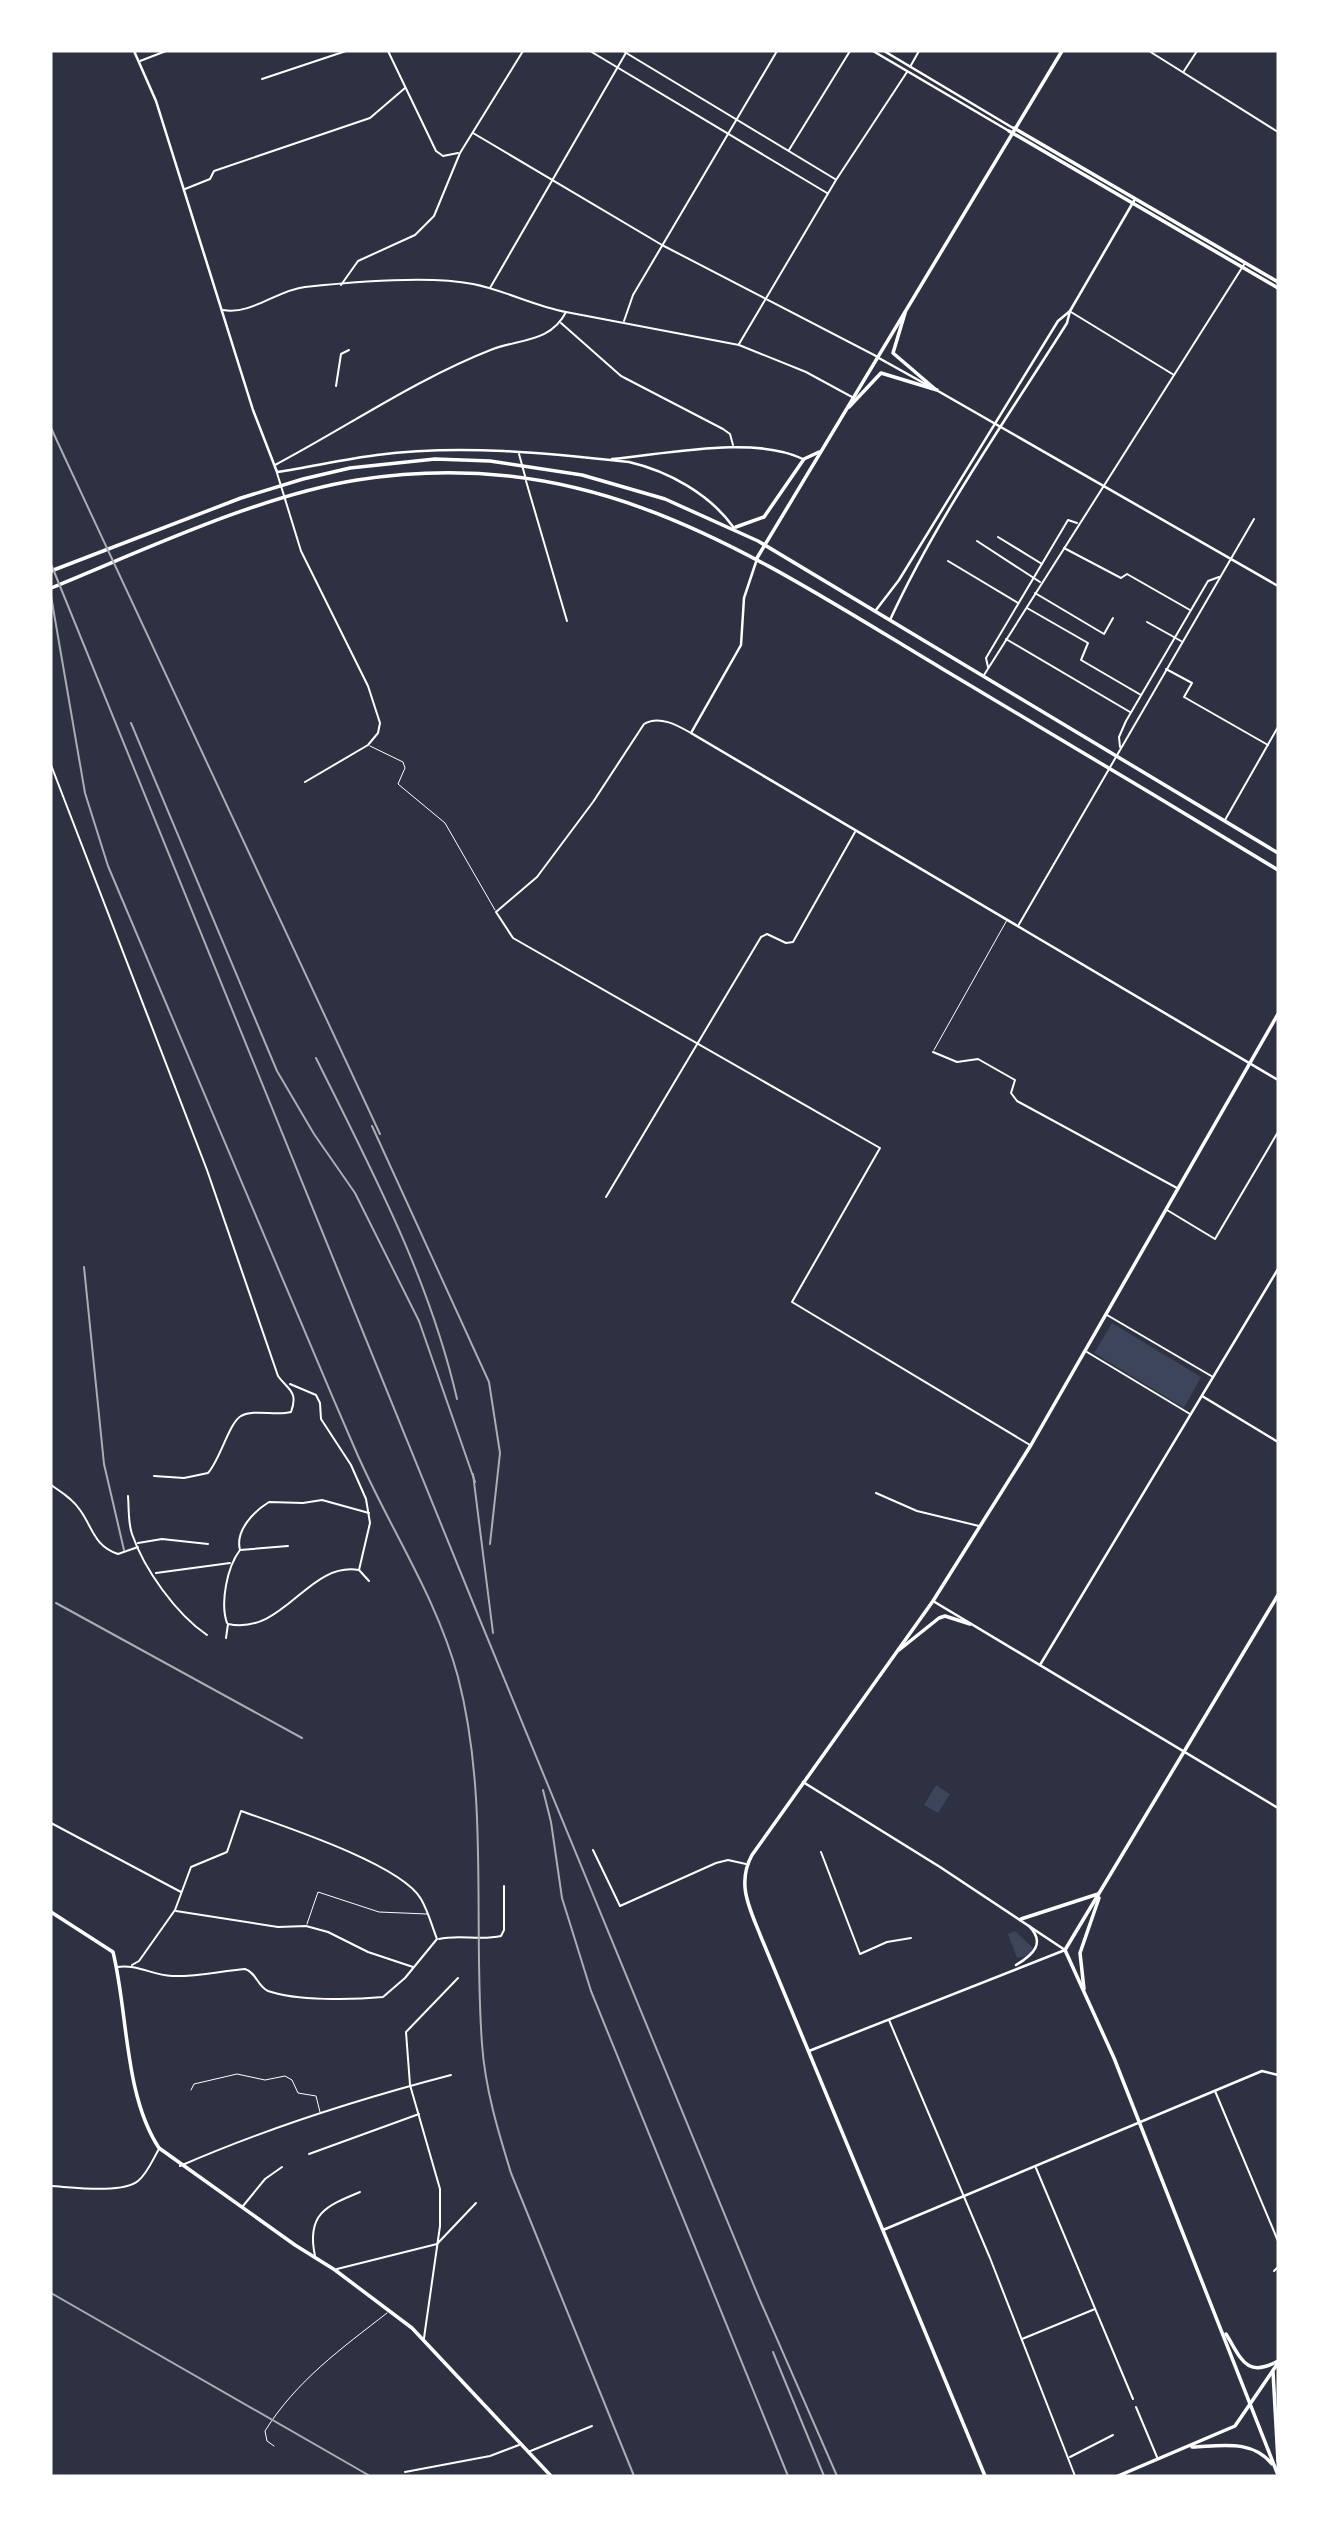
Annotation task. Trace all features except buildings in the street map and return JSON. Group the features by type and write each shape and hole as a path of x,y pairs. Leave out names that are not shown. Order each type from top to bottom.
{"main road":[{"path":"757,558 1011,130 1062,51"},
{"path":"1011,130 1278,282"},
{"path":"1244,265 1278,288"},
{"path":"906,307 893,353 937,390"},
{"path":"845,410 881,373 937,390"},
{"path":"734,528 764,517 804,459 819,452"},
{"path":"51,571 284,484 350,468 407,461 490,461 562,471 665,499 734,528 1278,853"},
{"path":"51,588 292,496 356,481 468,473 526,478 578,488 648,508 757,558 1278,870"},
{"path":"985,2476 747,1902 745,1873 747,1864 803,1782 933,1601 1031,1446 1278,1014"},
{"path":"1277,2473 1139,2123 1065,1950 1278,1595"},
{"path":"895,1654 939,1618 952,1617 970,1624"},
{"path":"1020,1919 1100,1893"},
{"path":"1084,1992 1080,1952 1100,1893"},
{"path":"51,1912 113,1952 138,2094 159,2148 180,2166 335,2270 424,2341 551,2476"},
{"path":"1220,2325 1242,2362 1258,2369 1278,2362"},
{"path":"1118,2476 1236,2426 1278,2362"},
{"path":"1273,2371 1278,2461"},
{"path":"1190,2447 1249,2447 1264,2454 1277,2473"}],"street":[{"path":"134,51 140,61 184,189 222,310 313,577 379,713 378,733 368,745 305,782"},
{"path":"140,61 166,51"},
{"path":"262,79 346,51"},
{"path":"388,51 436,151 443,156 460,153"},
{"path":"340,286 358,261 407,240 426,226 452,178 460,153 523,51"},
{"path":"590,51 828,193"},
{"path":"490,289 625,51 836,180"},
{"path":"624,322 633,295 777,51"},
{"path":"789,151 850,51"},
{"path":"873,51 1011,130"},
{"path":"884,51 1011,130"},
{"path":"739,345 828,193 919,51"},
{"path":"1149,51 1278,132"},
{"path":"1184,72 1197,51"},
{"path":"184,189 211,179 214,171 246,157 370,118 405,88"},
{"path":"473,133 663,244 937,390 1278,586"},
{"path":"875,611 899,580 1058,321 1069,311 1134,201"},
{"path":"983,676 1101,485 1244,265"},
{"path":"222,310 234,312 250,308 303,288 422,281 471,284 541,307 739,345 806,372 852,397"},
{"path":"1069,311 1175,375"},
{"path":"890,620 906,585 1067,324 1069,311"},
{"path":"274,466 447,369 496,348 531,340 561,323 566,312"},
{"path":"561,323 621,376 730,434 734,448"},
{"path":"336,386 341,354 349,350"},
{"path":"606,460 734,448 784,453 804,459"},
{"path":"277,472 379,454 479,450 606,460 649,467 693,489 724,515 734,528"},
{"path":"519,453 567,621"},
{"path":"1018,926 1254,519"},
{"path":"988,667 986,658 1068,520 1078,523"},
{"path":"998,537 1043,564"},
{"path":"977,541 1041,583"},
{"path":"1063,547 1121,578 1127,574 1191,611"},
{"path":"691,733 741,645 744,598 757,558"},
{"path":"948,561 1019,603"},
{"path":"1120,747 1119,737 1131,712 1208,581 1220,577"},
{"path":"899,580 906,585"},
{"path":"1035,593 1104,634 1113,618"},
{"path":"1026,607 1087,643 1082,660 1141,695"},
{"path":"1147,622 1182,642"},
{"path":"1006,639 1131,712"},
{"path":"1166,669 1192,683 1184,697 1268,745"},
{"path":"1031,1446 792,1301 880,1148 513,938 496,912 542,871 644,724 654,720 664,721 691,733 1278,1080"},
{"path":"1225,821 1278,727"},
{"path":"1273,736 1278,740"},
{"path":"51,765 207,1170 278,1376 289,1384 316,1395 320,1403 321,1419 351,1465 370,1522 359,1570"},
{"path":"606,1197 761,937 767,934 786,943 793,942 855,831"},
{"path":"933,1052 957,1062 978,1059 1015,1080 1011,1093 1017,1101 1178,1188"},
{"path":"1166,1210 1215,1239 1278,1132"},
{"path":"1040,1665 1278,1269"},
{"path":"1107,1314 1213,1377"},
{"path":"1085,1351 1191,1415"},
{"path":"154,1476 184,1478 208,1473 219,1459 238,1419 246,1415 291,1412 289,1384"},
{"path":"1202,1396 1278,1442"},
{"path":"51,1485 74,1502 90,1530 104,1547 118,1554 162,1539 208,1544"},
{"path":"876,1493 917,1511 980,1526"},
{"path":"128,1496 132,1533 138,1545 173,1606 207,1635"},
{"path":"226,1638 228,1624 225,1601 230,1563 240,1550 239,1539 247,1521 269,1502 303,1503 322,1500 369,1513"},
{"path":"240,1550 288,1546"},
{"path":"155,1573 230,1563"},
{"path":"228,1624 236,1626 270,1618 284,1610 311,1583 344,1567 359,1570 369,1580"},
{"path":"933,1601 1278,1808"},
{"path":"803,1782 1065,1950"},
{"path":"117,1968 139,1961 175,1910 191,1867 227,1852 241,1811 327,1841 394,1876 420,1897 437,1939"},
{"path":"51,1823 182,1892"},
{"path":"593,1850 620,1906 716,1863 728,1860 747,1864"},
{"path":"821,1852 860,1954 887,1942 911,1938"},
{"path":"132,1965 154,1974 172,1976 245,1969 255,1975 261,1986 268,1991 360,1999 387,1995 437,1939 452,1936 461,1939 501,1936 504,1930 504,1886"},
{"path":"175,1910 278,1927 306,1926 328,1932 368,1952 413,1967"},
{"path":"1007,1970 1028,1958 1037,1947 1034,1931 1020,1919"},
{"path":"809,2051 1007,1970 1065,1950"},
{"path":"424,2341 437,2244 440,2189 410,2085 406,2032 458,1978"},
{"path":"888,2019 965,2196 1075,2476"},
{"path":"883,2230 1262,2071 1278,2075"},
{"path":"180,2166 224,2147 371,2095 451,2075"},
{"path":"1215,2091 1278,2241"},
{"path":"309,2154 419,2114"},
{"path":"51,2186 119,2188 134,2184 141,2180 159,2148"},
{"path":"242,2207 265,2179 282,2167"},
{"path":"1036,2167 1133,2399"},
{"path":"316,2257 311,2233 325,2207 360,2192"},
{"path":"335,2270 437,2244 457,2219 476,2203"},
{"path":"1274,2271 1278,2267"},
{"path":"1022,2339 1096,2309"},
{"path":"1136,2407 1159,2460"},
{"path":"527,2452 592,2426"},
{"path":"1069,2458 1113,2435"},
{"path":"405,2472 490,2456 520,2444"}],"lane":[{"path":"368,745 405,765 398,784 440,816 496,912"},
{"path":"933,1052 1007,920"},
{"path":"306,1926 318,1892 379,1912 427,1914"},
{"path":"191,2090 194,2084 237,2074 265,2080 285,2076 292,2080 298,2093 312,2093 316,2096 321,2114"},
{"path":"274,2446 267,2441 265,2431 283,2403 325,2361 389,2312"}],"shaded area":[{"path":"1112,1323 1201,1377 1184,1408 1094,1353"},
{"path":"936,1785 950,1794 938,1813 924,1805"},
{"path":"1015,1931 1033,1948 1029,1956 1017,1958 1008,1934"}],"railway":[{"path":"51,428 380,1134"},
{"path":"51,564 480,1620 759,2298 837,2476"},
{"path":"51,596 85,793 108,866 355,1449 424,1589 449,1647 468,1722 474,1768 482,2044 489,2093 511,2173 634,2476"},
{"path":"131,723 277,1071 314,1134 355,1193 419,1321 475,1482"},
{"path":"316,1058 397,1224 415,1267 431,1310 457,1399"},
{"path":"372,1126 489,1382 500,1453 490,1544"},
{"path":"84,1267 104,1464 124,1550"},
{"path":"473,1474 493,1633"},
{"path":"56,1603 302,1738"},
{"path":"543,1790 551,1822 562,1898 591,1991 788,2476"},
{"path":"51,2293 370,2476"},
{"path":"773,2352 824,2476"}]}
